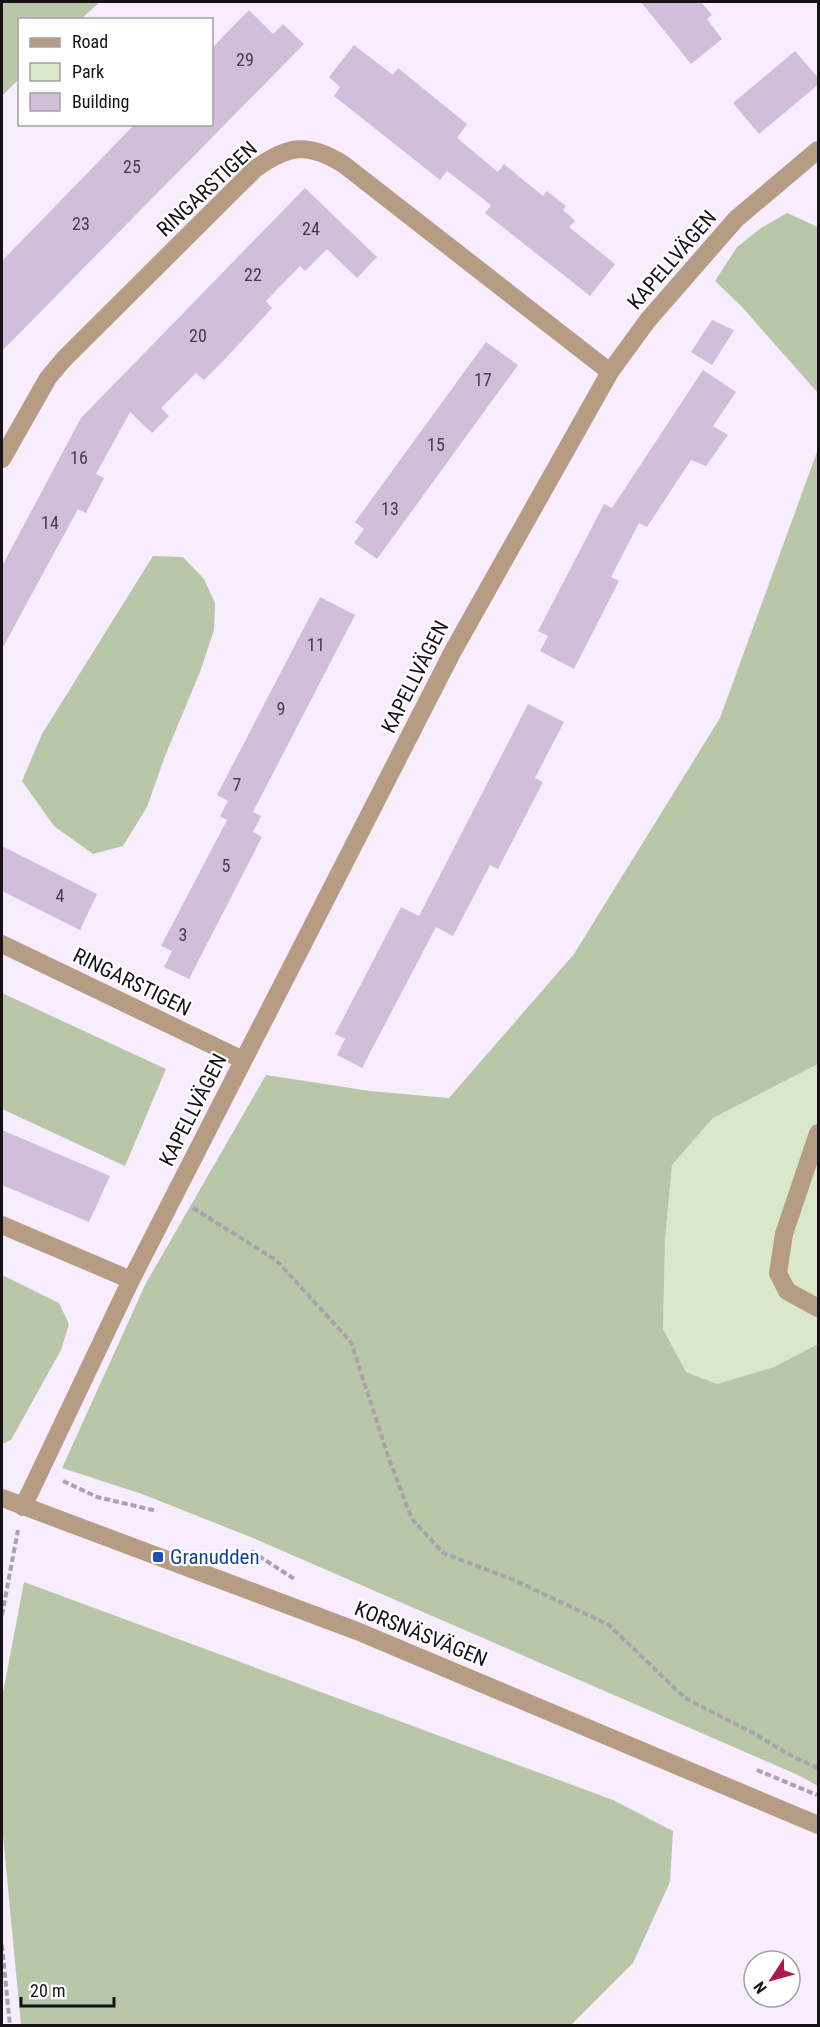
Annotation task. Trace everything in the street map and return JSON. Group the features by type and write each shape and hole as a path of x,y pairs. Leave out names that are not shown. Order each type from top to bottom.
{"street":[{"name":"RINGARSTIGEN","path":"2,459 42,386 64,359 255,169 273,157 299,149 314,149 328,154 343,164 610,372"},
{"name":"KAPELLVÄGEN","path":"23,1507 131,1280 453,651 610,372 655,311 736,219 819,150"},
{"name":"RINGARSTIGEN","path":"2,944 243,1060"},
{"path":"819,1133 784,1234 778,1273 787,1291 819,1308"},
{"path":"2,1225 131,1280"},
{"name":"KORSNÄSVÄGEN","path":"2,1498 357,1631 819,1826"}],"path":[{"path":"174,1197 276,1260 351,1342 390,1462 412,1519 443,1553 513,1580 609,1625 685,1698 753,1733 795,1758 819,1768"},
{"path":"41,1470 97,1497 157,1510"},
{"path":"2,1615 23,1507"},
{"path":"2,1945 10,2025"}],"green space":[{"path":"2,2 100,2 82,18 18,18 18,80 2,96"},
{"path":"787,213 818,227 818,393 742,307 715,281 737,247 761,228"},
{"path":"818,449 818,1064 713,1118 672,1165 665,1240 663,1329 686,1372 717,1384 774,1367 818,1344 818,1786 798,1775 253,1538 142,1494 62,1468 146,1283 266,1075 370,1091 449,1098 574,954 720,718"},
{"path":"153,556 183,557 204,579 215,603 214,630 147,807 123,846 93,854 54,826 22,781 42,734"},
{"path":"2,993 166,1069 125,1166 2,1109"},
{"path":"818,1064 818,1344 774,1367 717,1384 686,1372 663,1329 665,1240 672,1165 713,1118"},
{"path":"2,1275 59,1303 69,1324 61,1350 11,1440 2,1444"},
{"path":"24,1582 613,1800 673,1831 670,1882 633,1963 571,2025 21,2025 2,1825 2,1698"}],"building":[{"path":"641,2 701,2 712,15 707,19 722,39 691,64"},
{"path":"249,10 273,34 283,24 304,44 2,351 2,261 133,126 213,126 213,47"},
{"path":"354,45 393,75 398,68 467,124 457,138 498,172 504,164 543,196 547,191 566,206 563,210 575,221 569,227 615,264 590,296 485,213 491,205 447,171 440,180 334,96 340,87 329,77"},
{"path":"795,51 819,79 819,84 759,134 733,103"},
{"path":"305,188 377,257 357,278 327,249 305,271 300,266 266,301 272,308 204,380 196,373 161,408 169,416 152,433 130,412 96,474 104,478 86,513 78,509 2,649 2,566 81,418"},
{"path":"712,320 734,330 712,365 691,352"},
{"path":"486,342 518,365 377,559 354,543 364,529 355,522"},
{"path":"703,370 736,392 713,426 728,435 706,466 691,460 647,527 639,523 611,577 619,581 574,669 540,651 548,636 538,631 604,504 612,508"},
{"path":"320,597 355,615 253,812 261,816 253,832 262,837 189,979 164,967 172,951 161,946 227,820 220,816 228,801 217,795"},
{"path":"528,704 564,722 535,778 543,782 498,869 490,865 453,936 436,927 362,1068 337,1055 345,1039 335,1034 401,907 419,916"},
{"path":"2,846 97,894 80,930 2,891"},
{"path":"2,1130 110,1176 89,1222 2,1185"}],"place":[{"name":"Granudden","path":"158,1557"}]}
